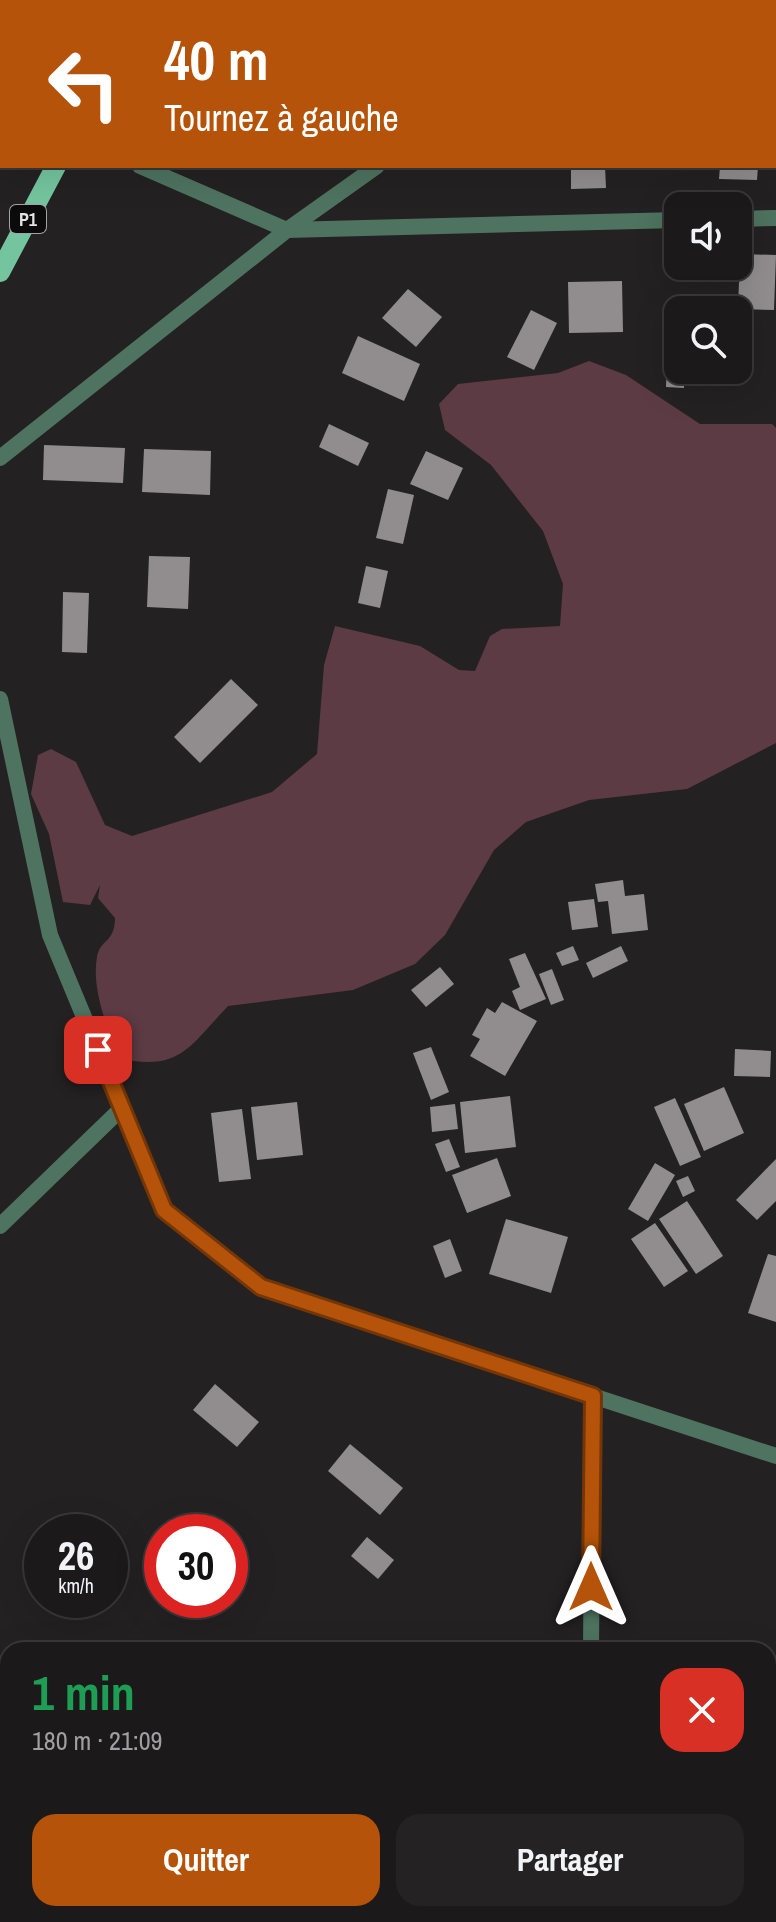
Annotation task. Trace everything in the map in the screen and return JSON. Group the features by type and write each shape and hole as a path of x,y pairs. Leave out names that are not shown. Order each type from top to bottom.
{"main road":[{"name":"P1","path":"0,272 55,168"}],"street":[{"path":"145,168 287,230 664,220"},
{"path":"0,458 287,230 374,168"},
{"path":"752,219 776,218"},
{"path":"0,699 50,935 164,1210 261,1287 776,1456"},
{"path":"0,1226 122,1108"},
{"path":"591,1642 593,1396"}],"shaded area":[{"path":"589,361 626,375 700,424 772,424 776,428 776,743 687,789 589,800 526,822 494,850 445,935 415,964 353,990 228,1006 192,1045 169,1059 138,1062 117,1058 96,982 97,957 113,932 115,918 98,898 100,885 90,905 63,902 49,834 31,794 38,755 51,749 76,762 105,825 132,836 272,792 317,754 324,665 335,626 420,646 459,670 475,671 490,636 502,629 560,626 563,584 543,531 491,465 445,430 439,404 458,384 558,373"}],"building":[{"path":"571,168 605,168 606,188 571,189"},
{"path":"720,168 758,168 757,180 719,179"},
{"path":"752,254 776,255 774,310 752,309 752,296 738,296 739,280 752,280"},
{"path":"622,281 623,332 569,333 568,282"},
{"path":"408,289 442,317 416,347 382,318"},
{"path":"531,310 557,323 534,370 507,357"},
{"path":"358,336 420,364 404,401 342,373"},
{"path":"666,384 684,384 684,388 666,387"},
{"path":"329,424 369,443 358,466 319,447"},
{"path":"44,445 125,448 123,483 43,480"},
{"path":"144,449 211,451 210,495 142,492"},
{"path":"426,451 463,468 448,500 410,484"},
{"path":"388,489 414,495 403,544 376,538"},
{"path":"149,556 190,557 188,609 147,607"},
{"path":"366,566 388,571 380,608 358,603"},
{"path":"63,592 89,593 87,653 62,652"},
{"path":"231,679 258,705 200,763 174,737"},
{"path":"623,880 625,896 644,894 648,930 612,934 608,901 598,902 595,884"},
{"path":"594,899 598,927 572,930 568,902"},
{"path":"573,946 579,960 562,966 556,953"},
{"path":"621,946 628,961 593,978 586,963"},
{"path":"525,953 546,999 520,1010 512,991 520,987 509,959"},
{"path":"440,967 454,984 426,1007 411,990"},
{"path":"552,969 564,1000 551,1005 539,974"},
{"path":"502,1002 537,1021 505,1076 470,1056 480,1039 472,1035 487,1008 495,1013"},
{"path":"431,1047 449,1092 431,1100 413,1053"},
{"path":"735,1049 771,1051 770,1077 734,1076"},
{"path":"724,1087 744,1133 704,1151 684,1104"},
{"path":"510,1096 516,1147 465,1153 460,1102"},
{"path":"675,1098 701,1157 680,1166 654,1107"},
{"path":"297,1102 303,1155 257,1160 251,1107"},
{"path":"455,1104 458,1129 432,1132 430,1107"},
{"path":"242,1109 251,1179 219,1182 211,1113"},
{"path":"449,1139 460,1167 446,1172 435,1144"},
{"path":"497,1158 511,1196 467,1213 452,1175"},
{"path":"776,1159 776,1201 757,1220 736,1200"},
{"path":"655,1163 675,1175 648,1221 628,1209"},
{"path":"688,1176 695,1191 683,1197 676,1181"},
{"path":"687,1201 723,1256 696,1274 659,1219"},
{"path":"506,1219 568,1237 551,1293 489,1274"},
{"path":"655,1223 688,1271 664,1287 631,1239"},
{"path":"450,1239 462,1271 445,1278 433,1246"},
{"path":"768,1254 776,1256 776,1322 748,1313"},
{"path":"215,1384 259,1422 237,1447 193,1410"},
{"path":"350,1444 403,1488 380,1515 328,1471"},
{"path":"367,1537 394,1560 378,1579 351,1556"}],"route":[{"path":"98,1050 164,1210 261,1287 593,1396 591,1587"}]}
